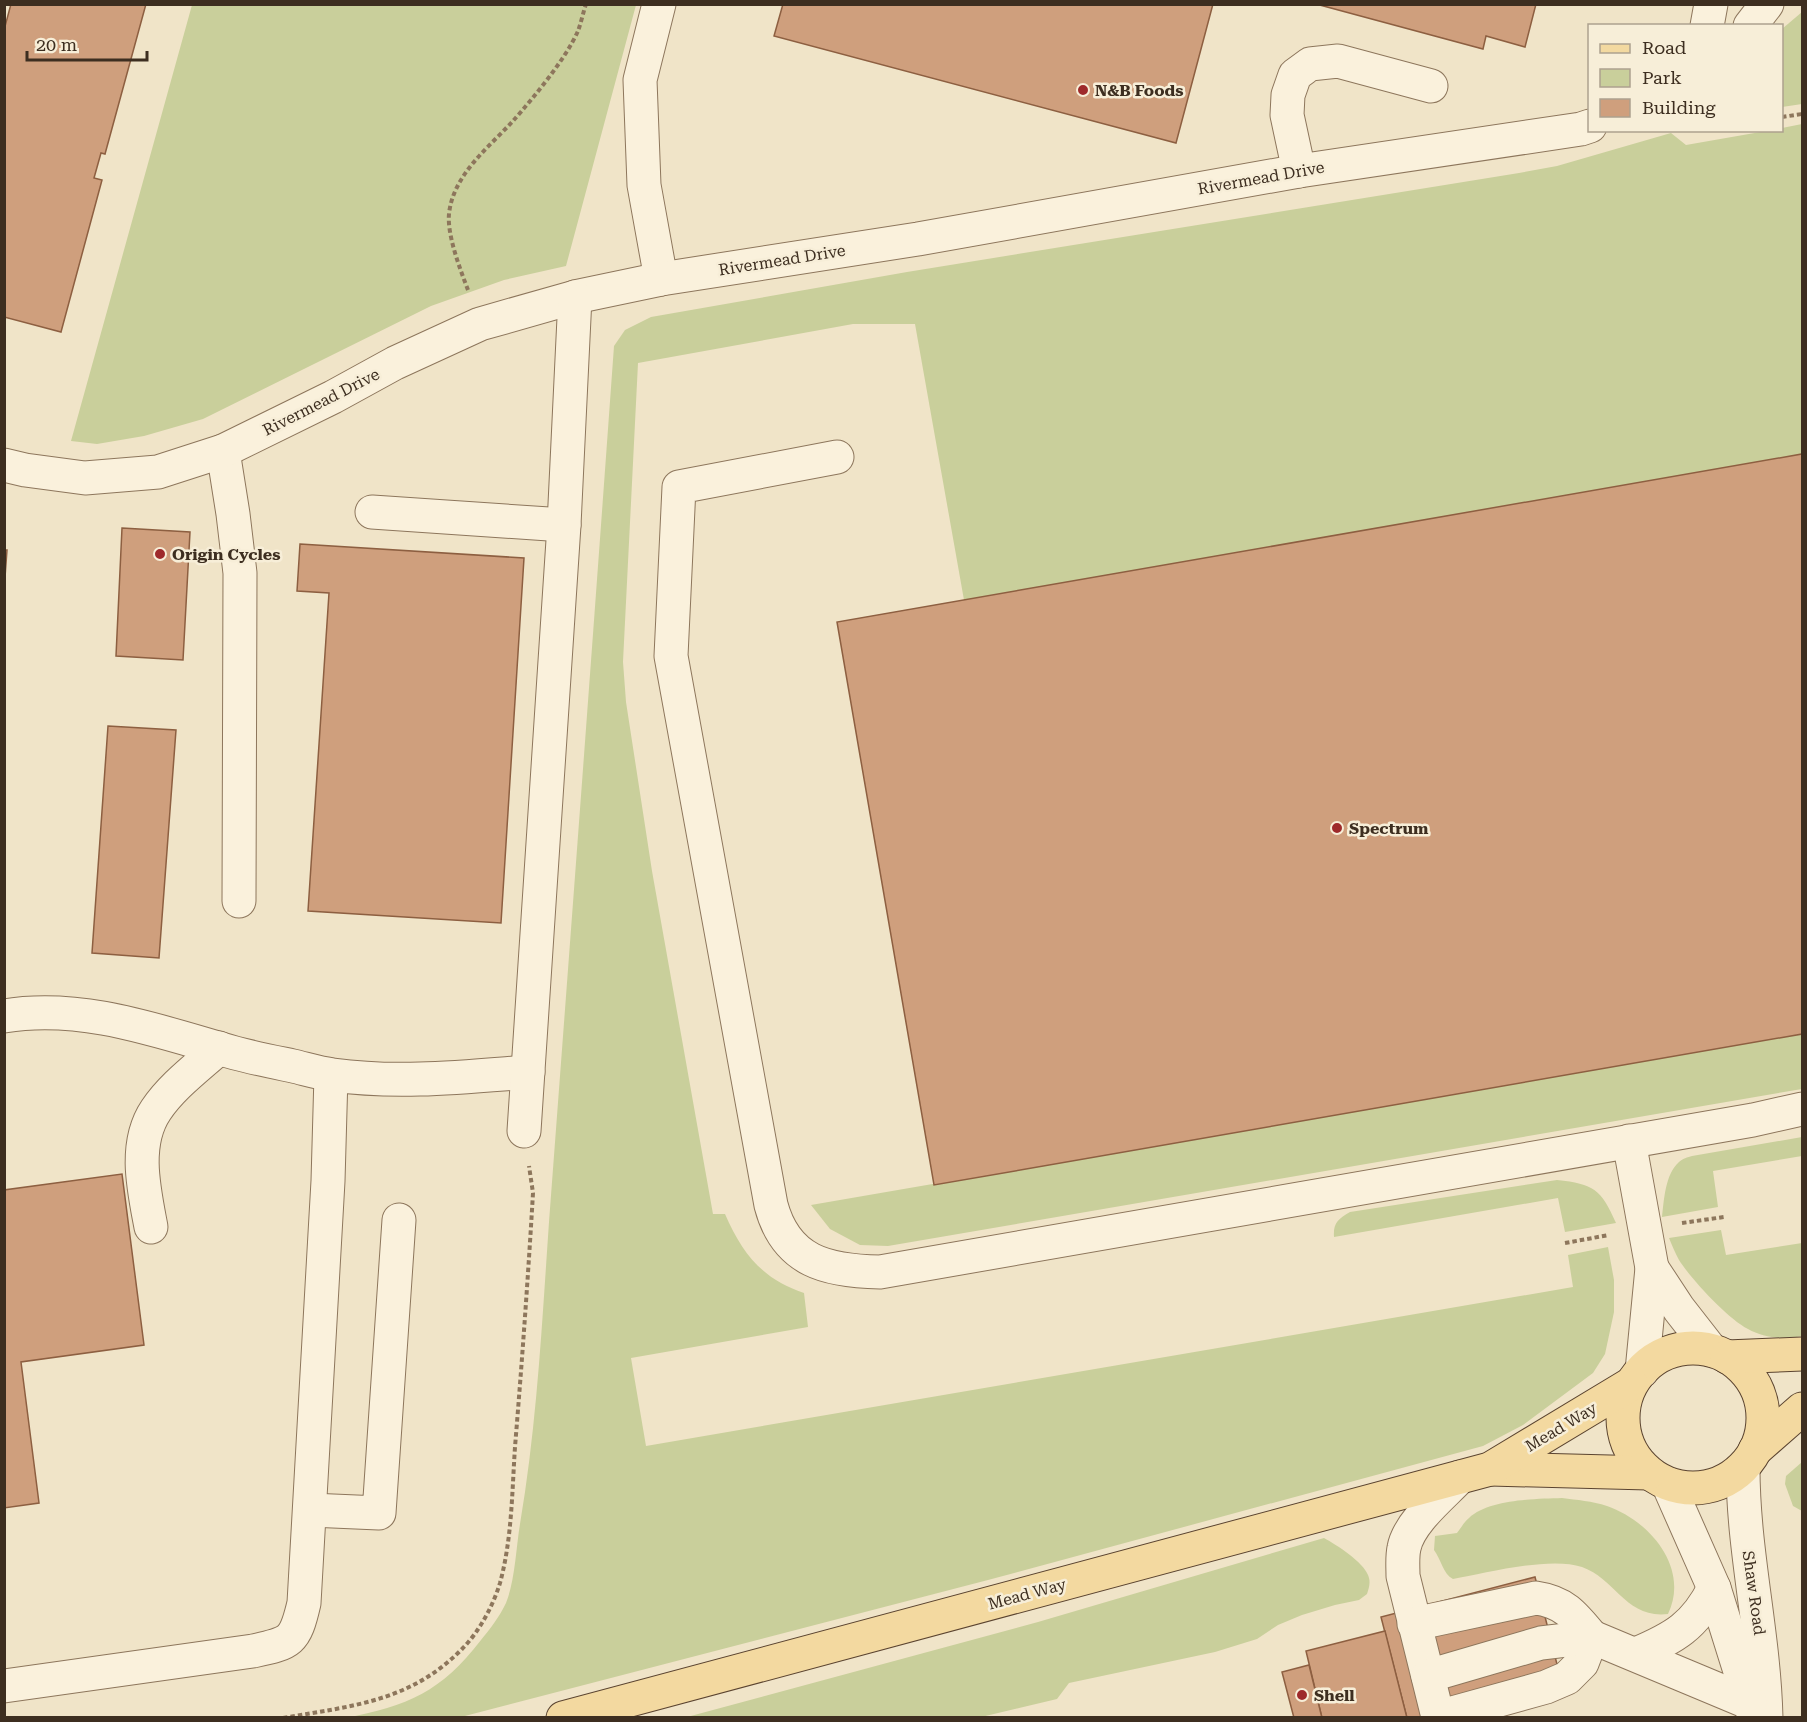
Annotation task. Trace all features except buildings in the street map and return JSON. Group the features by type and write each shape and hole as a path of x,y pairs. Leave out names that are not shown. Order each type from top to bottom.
{"main road":[{"path":"1803,1354 1719,1354 1694,1348 1659,1357 1637,1378 1625,1402 1623,1421 1626,1439 1634,1455 1658,1478 1690,1489 1712,1486 1729,1479 1803,1409"},
{"path":"1719,1354 1745,1371 1758,1391 1763,1414 1761,1437 1749,1459"},
{"name":"Mead Way","path":"564,1718 1475,1473 1637,1378"},
{"name":"Mead Way","path":"1475,1473 1658,1478"}],"street":[{"path":"659,4 640,80 644,185 661,279"},
{"path":"1707,24 1711,4"},
{"path":"1752,24 1767,4"},
{"path":"1299,171 1287,115 1288,95 1295,75 1310,64 1338,61 1431,86"},
{"name":"Rivermead Drive","path":"4,465 85,478 158,472 223,451 333,397 394,363 480,324 575,297 661,279 918,239 1299,171 1588,126"},
{"path":"524,1131 564,525 575,297"},
{"path":"223,451 234,514 240,573 239,901"},
{"path":"837,457 679,487 671,656 771,1205 784,1238 803,1256 827,1267 852,1272 880,1272 1753,1120 1803,1108"},
{"path":"372,512 564,525"},
{"path":"4,1016 27,1012 80,1014 132,1023 219,1048 331,1075 387,1081 528,1072"},
{"path":"151,1227 143,1186 142,1161 145,1136 155,1111 219,1048"},
{"path":"4,1686 253,1651 281,1645 293,1637 304,1603 328,1181 331,1075"},
{"path":"1629,1141 1652,1268 1637,1378"},
{"path":"310,1510 379,1513 399,1220"},
{"path":"1652,1268 1679,1309 1719,1354"},
{"name":"Shaw Road","path":"1749,1459 1746,1538 1763,1653 1757,1712"},
{"path":"1475,1473 1424,1515 1408,1536 1402,1561 1403,1576 1438,1717 1546,1687 1567,1678 1581,1663 1592,1637"},
{"name":"Shaw Road","path":"1658,1478 1714,1588 1757,1712"},
{"path":"1636,1654 1672,1637 1692,1621 1704,1609 1714,1588"},
{"path":"1411,1609 1536,1598 1552,1600 1580,1622 1592,1637"},
{"path":"1428,1676 1541,1643 1592,1637 1636,1654 1757,1712"}],"path":[{"path":"480,324 455,254 449,215 454,194 467,170 514,119 563,57 578,30 586,4"},
{"path":"1783,117 1803,114"},
{"path":"283,1718 379,1700 419,1683 463,1648 484,1618 496,1595 504,1565 509,1531 529,1260 533,1193 524,1146 524,1131"}],"green space":[{"path":"192,5 636,5 566,266 504,280 431,306 203,419 144,436 97,444 71,441"},
{"path":"1802,12 1802,104 1783,107 1783,28"},
{"path":"1802,124 1802,454 964,600 915,324 853,324 638,363 623,662 626,702 652,871 713,1214 725,1214 746,1252 765,1272 789,1287 804,1293 808,1327 631,1358 646,1446 1573,1287 1568,1255 1608,1247 1614,1280 1614,1312 1605,1354 1593,1373 1523,1425 1483,1446 988,1580 461,1717 345,1718 405,1702 422,1694 452,1672 466,1658 501,1613 511,1585 531,1449 538,1373 614,346 625,330 651,317 907,272 1557,166 1671,133 1686,145 1760,132 1783,132 1783,128"},
{"path":"1802,1034 1802,1089 888,1246 860,1245 830,1229 811,1205"},
{"path":"1802,1137 1802,1156 1713,1171 1718,1207 1662,1217 1668,1180 1674,1167 1682,1160 1692,1156"},
{"path":"1557,1180 1588,1186 1595,1190 1606,1202 1616,1223 1565,1232 1558,1198 1334,1237 1337,1222 1350,1212"},
{"path":"1721,1230 1726,1255 1802,1243 1802,1336 1782,1338 1768,1336 1754,1332 1740,1324 1710,1298 1692,1277 1679,1260 1669,1238"},
{"path":"1802,1462 1802,1511 1793,1506 1785,1484 1786,1476"},
{"path":"1562,1498 1607,1506 1623,1513 1651,1535 1662,1548 1670,1564 1674,1580 1673,1597 1668,1614 1654,1614 1642,1610 1631,1604 1594,1573 1569,1564 1536,1564 1453,1579 1447,1574 1434,1550 1435,1536 1457,1533 1469,1518 1488,1507 1513,1501"},
{"path":"1324,1538 1349,1554 1365,1570 1370,1583 1367,1594 1359,1600 1302,1615 1278,1625 1257,1639 1215,1652 1069,1683 1057,1699 977,1718 687,1717 1038,1622"}],"place":[{"name":"N&B Foods","path":"1083,90"},
{"name":"Origin Cycles","path":"160,554"},
{"name":"Spectrum","path":"1337,828"},
{"name":"Shell","path":"1302,1695"}]}
